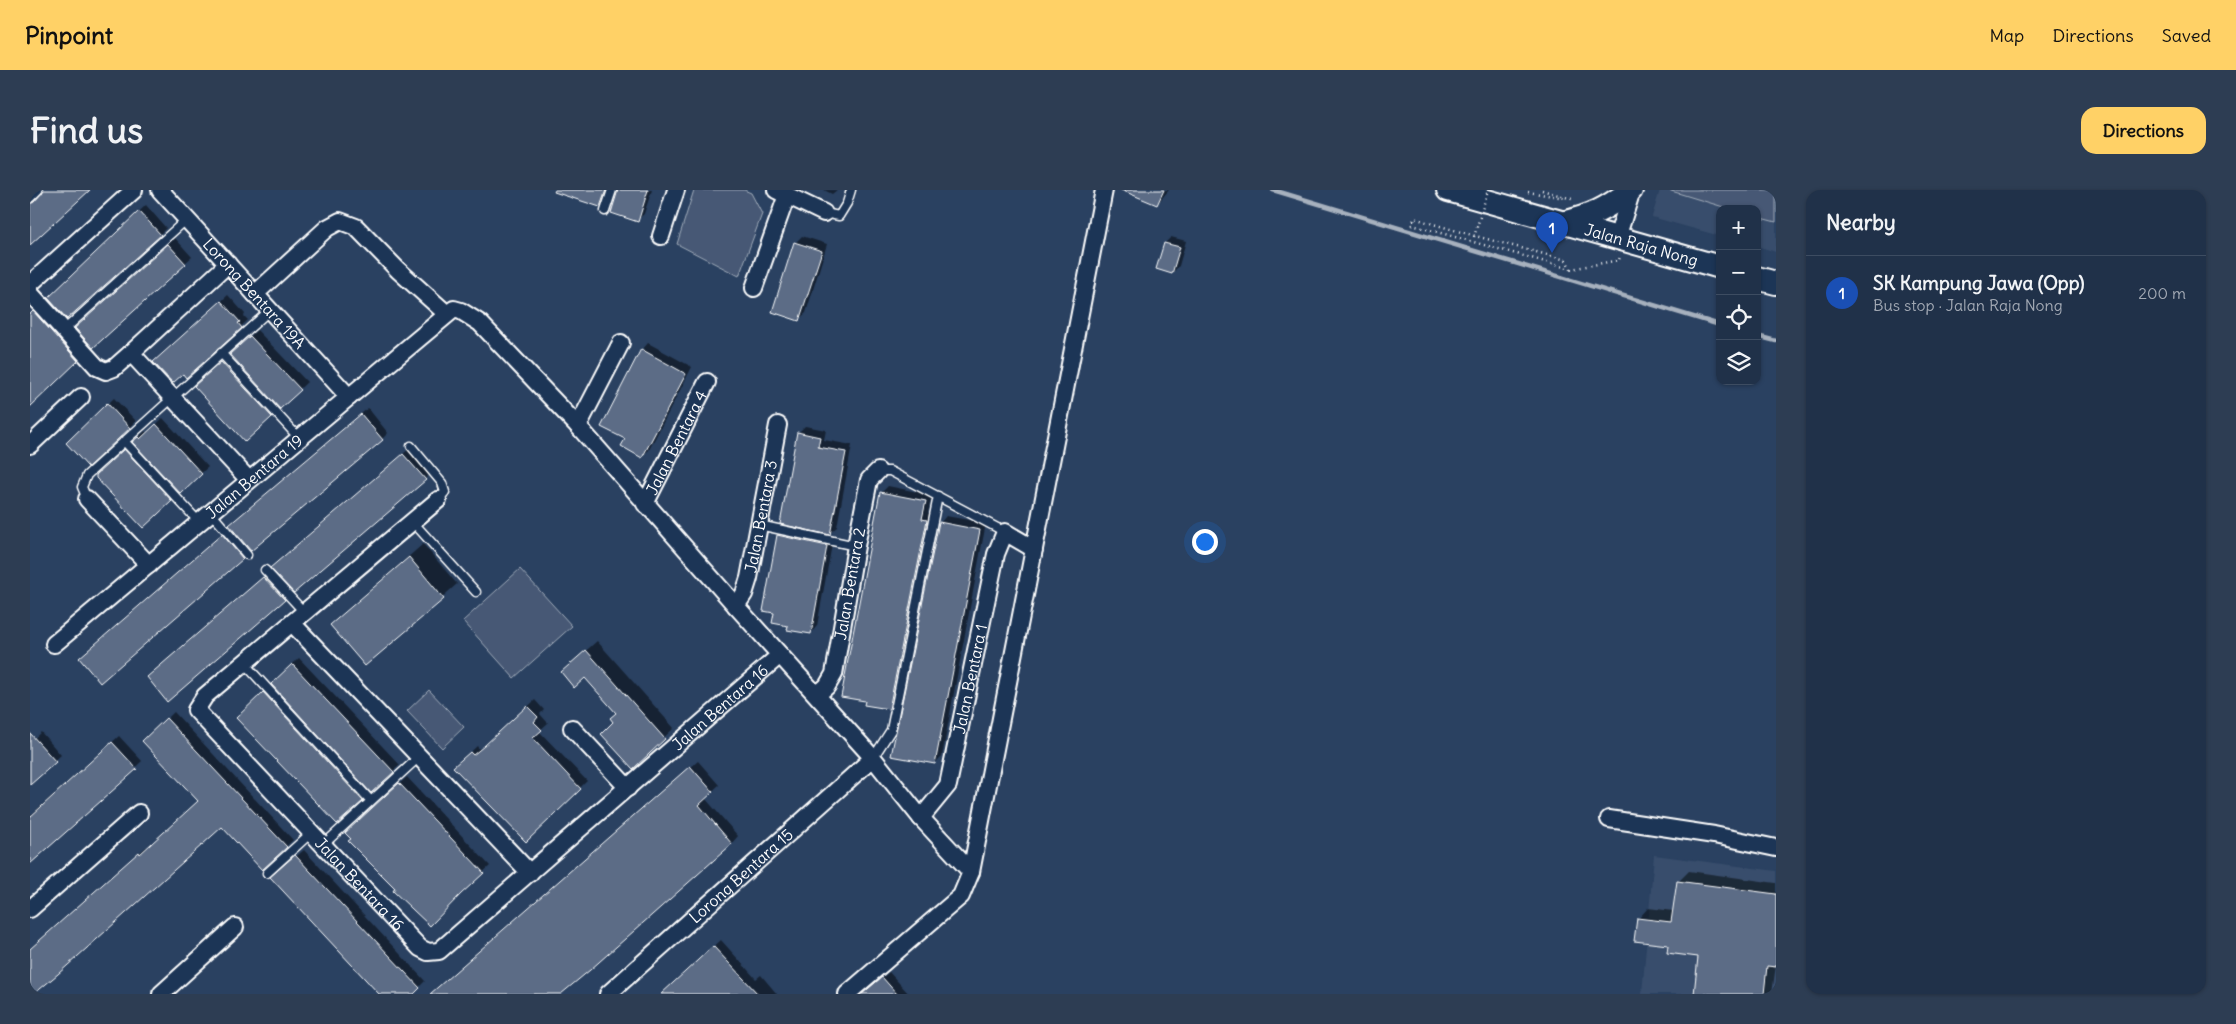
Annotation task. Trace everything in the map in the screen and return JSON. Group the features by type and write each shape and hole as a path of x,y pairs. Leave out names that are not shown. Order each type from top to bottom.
{"main road":[{"name":"Jalan Raja Nong","path":"1448,190 1716,266"},
{"path":"1561,223 1584,218 1606,209 1632,190"},
{"path":"1761,279 1776,283"}],"street":[{"path":"30,284 134,190"},
{"name":"Lorong Bentara 19A","path":"160,190 349,397"},
{"path":"661,236 676,190"},
{"path":"847,994 961,896 971,872 1104,190"},
{"path":"1622,239 1632,190"},
{"path":"754,288 782,193 824,214"},
{"path":"255,294 327,228 340,221 356,227 398,270 450,311 461,311 480,323 578,426 645,504 873,758 921,818 971,872"},
{"path":"30,292 97,367 106,371 114,368 132,353 228,264"},
{"name":"Jalan Bentara 19","path":"54,644 450,311"},
{"path":"578,426 621,343"},
{"path":"132,353 249,480"},
{"name":"Jalan Bentara 4","path":"645,504 707,382"},
{"path":"30,446 81,397"},
{"name":"Jalan Bentara 3","path":"736,606 744,594 749,578 778,425"},
{"name":"Jalan Bentara 2","path":"817,696 827,686 834,674 869,480 878,471"},
{"path":"87,499 149,565"},
{"name":"Jalan Bentara 16","path":"438,500 205,696 196,710 420,948 428,952 439,951 780,655"},
{"path":"1005,532 1034,549"},
{"name":"Jalan Bentara 1","path":"921,818 948,785 996,554 1005,532"},
{"path":"298,618 419,757 530,873"},
{"path":"572,728 628,788"},
{"name":"Lorong Bentara 15","path":"608,994 873,758"},
{"path":"30,909 139,813"},
{"path":"1609,819 1714,834 1776,848"},
{"path":"161,994 235,927"}],"lane":[{"path":"30,198 38,190"},
{"path":"605,211 612,190"},
{"path":"824,214 839,216 847,203 851,190"},
{"path":"64,330 187,219"},
{"path":"87,499 82,487 87,475 270,310"},
{"path":"222,354 299,438"},
{"path":"124,441 247,556"},
{"path":"411,446 442,482 445,492 438,500"},
{"path":"878,471 890,471 1005,532"},
{"path":"873,758 891,730 938,496"},
{"path":"412,521 476,592"},
{"path":"759,525 856,546"},
{"path":"265,570 298,618"},
{"path":"244,663 371,801"},
{"path":"322,845 419,757"},
{"path":"267,873 311,833"}],"path":[{"path":"1474,237 1488,190"},
{"path":"1527,192 1576,200"},
{"path":"1570,269 1566,260 1502,242 1474,237 1414,218 1412,225 1570,269 1619,260 1622,239"}],"shaded area":[{"path":"694,190 744,190 751,193 762,214 739,276 677,244"},
{"path":"1660,190 1776,190 1776,252 1761,247 1761,205 1716,205 1716,235 1652,217"},
{"path":"1668,190 1776,190 1776,222 1761,218 1761,205 1717,205"},
{"path":"520,569 572,626 514,678 463,621"},
{"path":"429,690 464,727 442,748 407,711"},
{"path":"1654,855 1776,871 1776,994 1642,994"}],"building":[{"path":"44,190 90,190 30,245 30,204"},
{"path":"555,190 606,190 600,207 554,192"},
{"path":"618,190 648,190 638,222 611,213"},
{"path":"1121,190 1164,190 1157,205"},
{"path":"139,211 161,235 67,319 48,298"},
{"path":"794,242 822,251 799,321 772,312"},
{"path":"1164,243 1180,247 1172,274 1156,269"},
{"path":"168,244 186,264 93,348 75,328"},
{"path":"221,301 240,322 238,323 242,328 186,378 183,374 173,383 153,362"},
{"path":"33,311 78,361 30,407 30,314"},
{"path":"250,336 301,390 280,409 230,354"},
{"path":"641,349 686,374 642,458 621,446 625,439 601,427"},
{"path":"221,362 272,417 245,442 194,386"},
{"path":"107,403 130,428 88,467 66,443"},
{"path":"361,414 383,440 251,551 229,525"},
{"path":"156,424 202,474 181,494 132,442 138,437 140,439"},
{"path":"797,432 820,437 818,447 846,452 830,535 780,524"},
{"path":"124,449 172,501 143,528 96,478 96,475"},
{"path":"403,454 426,480 294,593 270,568"},
{"path":"880,492 926,501 922,519 927,520 889,709 864,705 865,701 841,697"},
{"path":"939,522 980,530 935,764 891,756"},
{"path":"222,534 243,559 100,683 79,658"},
{"path":"777,535 827,546 811,634 787,630 788,626 772,623 774,613 763,611"},
{"path":"409,557 444,599 365,666 330,625"},
{"path":"263,577 285,600 167,702 147,677"},
{"path":"586,650 665,739 633,769 601,734 613,722 610,718 616,713 585,678 574,688 561,672"},
{"path":"292,664 394,772 371,793 271,684"},
{"path":"263,692 363,801 337,824 236,718"},
{"path":"527,706 538,717 534,722 542,730 533,738 581,789 526,842 453,767 470,752 473,755 484,746"},
{"path":"166,718 287,847 262,870 222,827 58,974 34,994 30,994 30,949 198,801 142,741"},
{"path":"30,733 56,762 30,785"},
{"path":"112,742 137,769 30,864 30,817"},
{"path":"690,766 713,792 699,805 732,844 590,970 561,994 430,994"},
{"path":"399,783 484,873 430,926 393,891 395,888 348,841 351,839 345,833"},
{"path":"295,855 420,988 414,994 379,994 270,877"},
{"path":"1677,881 1776,894 1776,967 1767,966 1764,994 1694,994 1698,957 1667,953 1668,945 1634,941 1637,918 1671,922"},
{"path":"713,946 758,994 661,994 698,960"},
{"path":"882,977 897,994 862,994"}],"waterway":[{"path":"1273,190 1716,324"},
{"path":"1761,337 1776,341"}],"place":[{"name":"SK Kampung Jawa (Opp)","path":"1552,253"}]}
